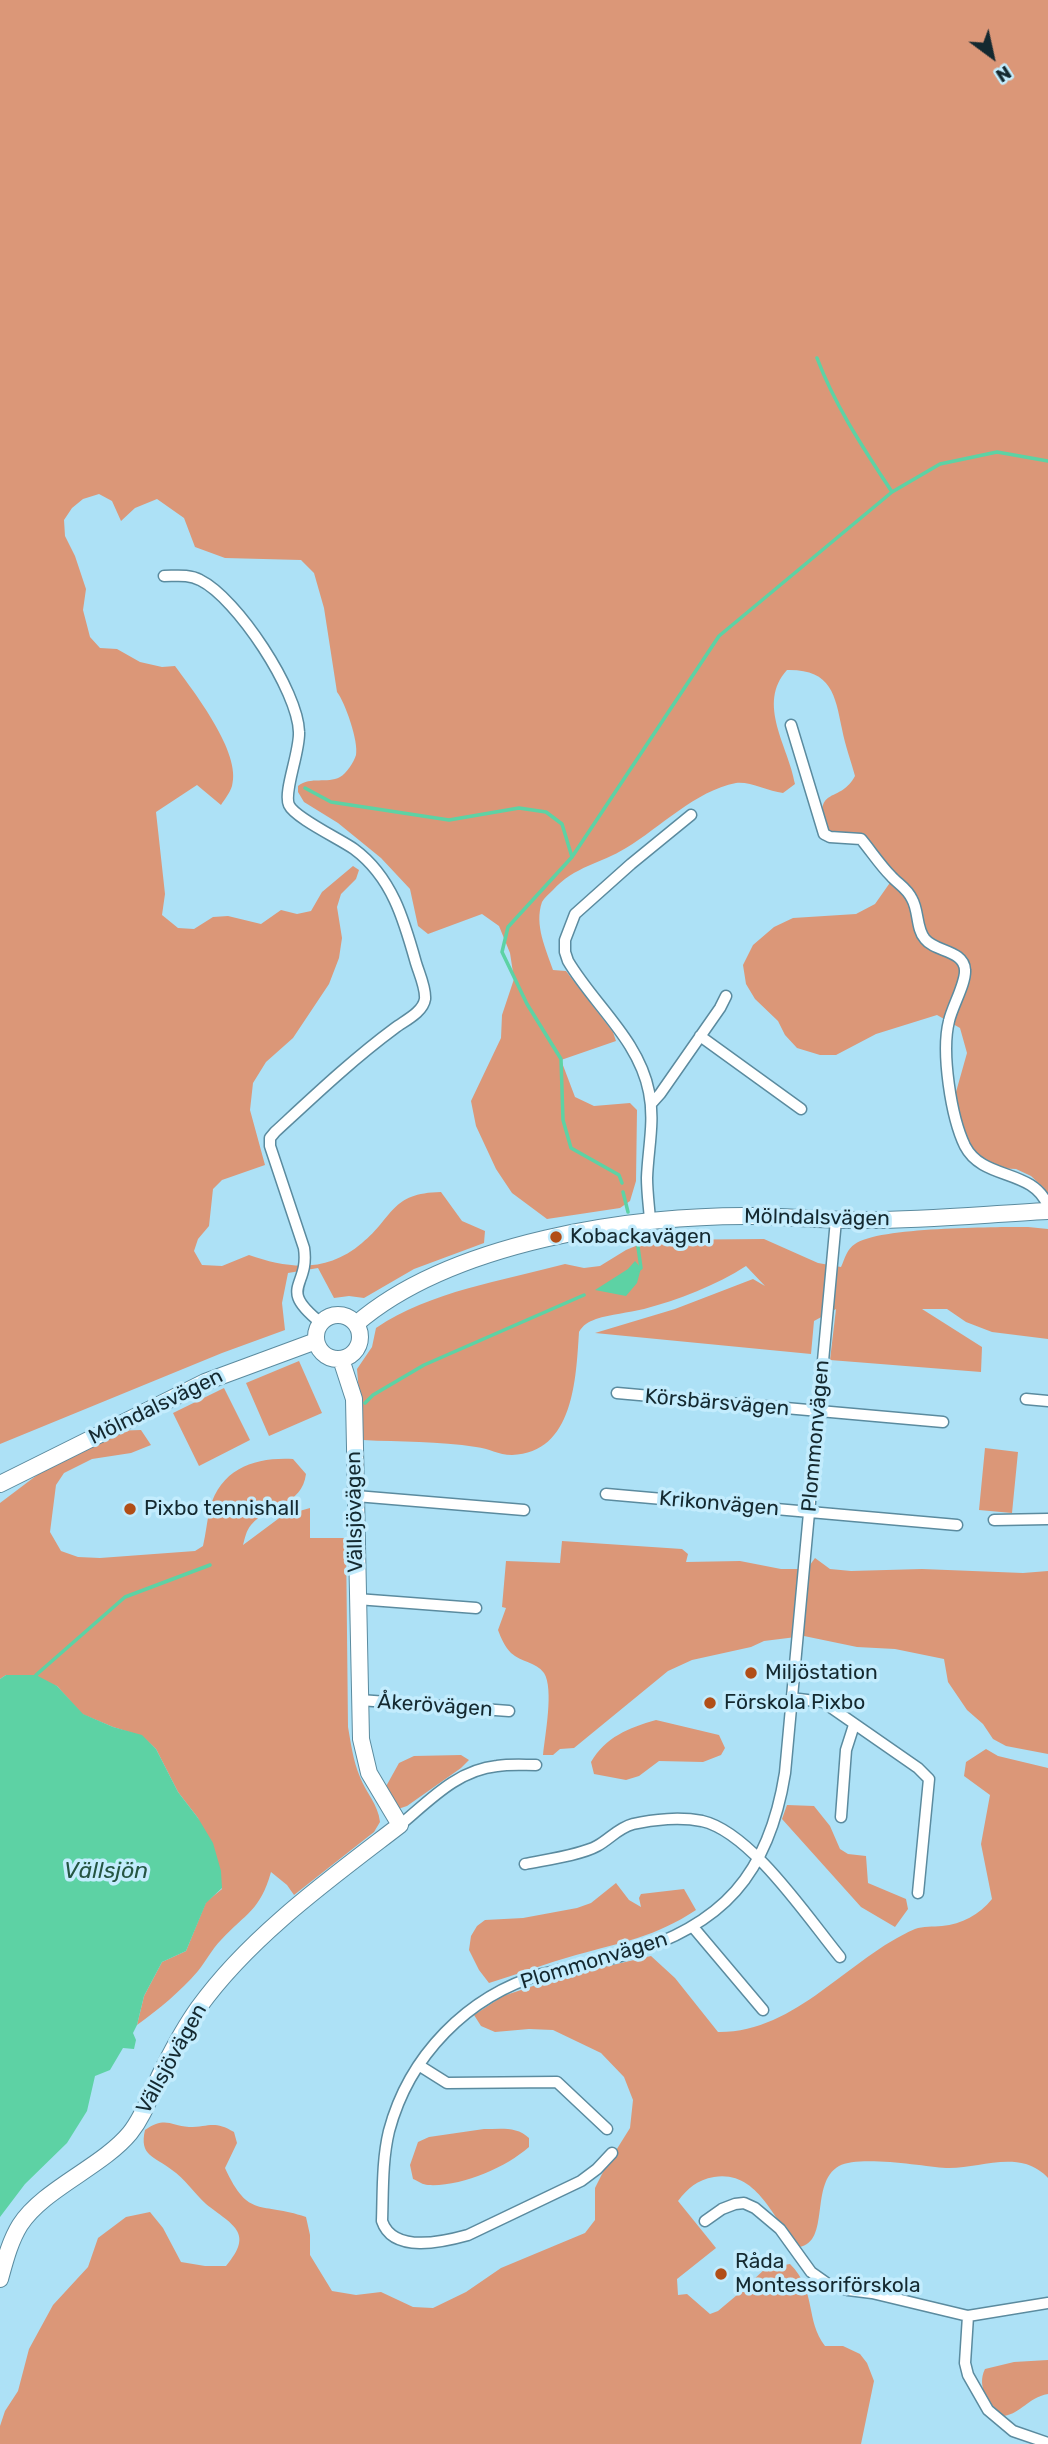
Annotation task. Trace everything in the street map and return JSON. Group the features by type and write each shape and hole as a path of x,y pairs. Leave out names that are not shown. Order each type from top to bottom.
{"street":[{"path":"164,576 198,578 206,583 229,604 260,641 283,684 300,730 296,762 288,789 290,806 301,817 352,848 382,876 392,891 410,940 425,996 420,1010 339,1074 270,1138 270,1146 306,1259 296,1284 296,1294 303,1308 321,1323"},
{"path":"790,725 824,834 830,837 861,839 889,874 909,893 924,939 959,958 963,964 964,978 947,1026 947,1057 953,1109 965,1145 981,1165 1022,1179 1034,1187 1042,1194 1048,1206"},
{"path":"650,1220 647,1179 651,1104 640,1065 629,1042 575,972 565,952 565,940 575,914 631,863 691,815"},
{"path":"651,1104 726,996"},
{"path":"700,1036 801,1109"},
{"name":"Mölndalsvägen","path":"356,1324 400,1290 443,1271 528,1244 621,1224 650,1220 756,1216 836,1220 919,1219 1048,1211"},
{"name":"Plommonvägen","path":"612,2153 581,2181 468,2235 450,2240 401,2241 385,2230 382,2221 388,2133 404,2091 436,2041 449,2027 474,2007 504,1989 540,1975 624,1955 671,1939 693,1927 726,1900 745,1879 772,1832 779,1807 791,1698 836,1220"},
{"path":"328,1317 348,1317 356,1324 360,1332 358,1345 350,1355 341,1359 327,1356 319,1348 316,1332 328,1317"},
{"name":"Mölndalsvägen","path":"0,1484 205,1382 316,1341"},
{"name":"Vällsjövägen","path":"341,1359 354,1399 361,1739 369,1773 400,1825"},
{"name":"Körsbärsvägen","path":"617,1393 943,1422"},
{"path":"1026,1399 1048,1401"},
{"name":"Krikonvägen","path":"606,1494 957,1525"},
{"path":"356,1496 524,1510"},
{"path":"994,1520 1048,1519"},
{"path":"357,1599 476,1608"},
{"path":"791,1698 823,1702 918,1768 929,1779 918,1893"},
{"name":"Åkerövägen","path":"360,1700 509,1711"},
{"path":"841,1817 846,1750 854,1725"},
{"name":"Vällsjövägen","path":"0,2279 10,2245 22,2222 37,2207 114,2150 130,2133 198,2009 231,1967 261,1937 452,1781 497,1766 536,1765"},
{"path":"525,1864 595,1847 621,1828 635,1824 680,1819 703,1821 730,1833 752,1850 840,1957"},
{"path":"693,1927 763,2010"},
{"path":"420,2066 447,2083 557,2082 607,2129"},
{"path":"705,2221 735,2204 744,2203 755,2207 780,2229 811,2272 828,2284 968,2316 1048,2303"},
{"path":"968,2316 965,2363 968,2375 988,2410 1013,2431 1048,2443"}],"shaded area":[{"path":"0,0 1048,0 1048,1196 1044,1188 1031,1176 1016,1169 994,1168 982,1163 962,1133 957,1116 956,1092 967,1053 960,1028 937,1015 876,1034 836,1055 820,1055 797,1048 785,1035 778,1021 755,999 746,984 743,965 753,945 774,927 793,918 856,914 875,904 894,877 858,841 836,837 824,828 822,815 826,800 843,790 855,776 837,705 828,686 813,674 787,670 778,683 774,711 795,784 783,793 741,783 721,787 692,802 626,848 579,870 561,882 542,902 540,928 553,970 566,971 613,1032 616,1041 561,1060 575,1097 594,1106 630,1103 637,1110 636,1181 630,1201 620,1208 547,1219 512,1193 496,1169 476,1126 471,1101 501,1038 502,1015 514,979 510,953 499,926 482,914 428,934 418,926 410,889 381,858 338,823 304,802 298,792 298,786 303,783 340,777 356,755 351,722 337,692 324,608 314,573 301,560 225,558 195,547 184,518 157,499 135,508 121,521 112,501 99,494 83,499 72,508 64,520 65,536 86,589 83,610 90,637 100,648 117,649 140,662 162,667 175,666 214,723 230,757 233,772 231,789 221,805 197,785 156,812 165,894 162,915 178,928 194,929 213,917 228,916 261,924 281,910 297,914 311,911 322,892 353,866 359,870 356,879 341,894 337,907 342,938 339,958 329,984 293,1038 266,1062 253,1083 250,1110 265,1165 222,1180 213,1189 209,1226 198,1239 194,1251 202,1265 222,1266 249,1255 293,1265 321,1264 349,1253 402,1202 424,1193 441,1192 462,1221 485,1231 484,1243 414,1269 364,1298 334,1298 318,1268 288,1273 282,1303 285,1330 0,1444"},
{"path":"938,1229 1048,1229 1048,1339 992,1332 966,1322 947,1309 922,1309 982,1347 981,1372 830,1360 836,1309 814,1321 811,1354 595,1333 675,1309 753,1279 765,1286 746,1266 710,1286 684,1296 644,1309 602,1317 584,1326 579,1332 576,1370 568,1410 560,1427 548,1441 533,1451 507,1455 462,1445 363,1440 357,1369 372,1347 376,1328 397,1315 443,1296 565,1264 584,1268 600,1266 626,1250 650,1240 764,1239 818,1263 841,1267 852,1246 868,1238"},
{"path":"299,1361 322,1413 269,1436 246,1383"},
{"path":"224,1388 250,1440 199,1466 173,1413"},
{"path":"141,1430 151,1445 131,1453 92,1459 64,1473 56,1485 50,1532 61,1551 78,1557 100,1558 195,1551 203,1546 215,1494 231,1474 253,1463 293,1459 306,1474 303,1485 292,1499 258,1518 251,1525 243,1545 282,1516 310,1508 310,1538 346,1538 348,1727 352,1752 362,1783 377,1810 380,1822 374,1832 294,1895 287,1885 271,1872 257,1904 218,1944 184,1986 137,2025 144,1996 162,1962 186,1951 206,1902 222,1889 198,1818 178,1792 156,1749 142,1736 82,1714 57,1686 6,1675 0,1679 0,1503 57,1460 111,1431"},
{"path":"985,1448 1018,1452 1012,1513 979,1510"},
{"path":"562,1541 682,1549 688,1554 686,1562 740,1561 781,1569 807,1569 815,1558 830,1569 851,1571 1048,1571 1048,1754 1006,1746 993,1739 983,1724 967,1710 948,1682 944,1659 895,1649 857,1647 804,1636 764,1641 751,1647 692,1660 668,1671 574,1748 560,1749 553,1755 543,1755 548,1712 547,1680 541,1669 511,1653 498,1630 506,1608 502,1607 506,1561 560,1563"},
{"path":"656,1720 719,1735 725,1748 721,1755 703,1762 659,1761 639,1776 626,1780 594,1774 591,1762 604,1746 627,1730"},
{"path":"986,1749 998,1756 1048,1768 1048,2178 1032,2166 1016,2162 946,2168 875,2161 848,2163 839,2166 830,2174 825,2185 815,2235 809,2243 799,2247 764,2200 743,2181 730,2177 708,2178 693,2185 678,2201 716,2248 677,2279 678,2295 687,2294 710,2314 718,2311 766,2268 790,2264 804,2285 815,2326 825,2346 843,2346 860,2354 867,2363 874,2381 861,2444 0,2444 0,2426 5,2411 18,2391 29,2349 53,2305 88,2267 98,2238 126,2217 150,2212 163,2228 181,2262 226,2266 235,2254 239,2245 237,2230 206,2204 177,2174 146,2150 145,2130 158,2123 168,2123 189,2127 216,2125 234,2132 237,2143 225,2168 233,2184 241,2195 257,2206 306,2217 310,2255 332,2291 356,2295 381,2292 413,2307 433,2308 466,2292 501,2268 585,2233 595,2220 595,2188 630,2128 633,2100 624,2077 601,2053 553,2030 495,2032 481,2026 474,2015 503,1996 557,1978 651,1956 675,1978 718,2032 746,2029 797,2007 867,1957 915,1929 963,1921 982,1910 992,1899 981,1844 990,1795 964,1776 966,1762"},
{"path":"461,1755 469,1760 461,1768 407,1806 398,1809 384,1790 399,1763 414,1756"},
{"path":"787,1805 814,1806 830,1826 840,1849 848,1854 866,1856 868,1883 906,1899 908,1909 895,1927 861,1907 782,1819"},
{"path":"616,1883 629,1900 641,1907 641,1894 684,1889 696,1910 667,1927 638,1938 489,1983 479,1970 469,1950 471,1936 485,1920 523,1918 577,1908 591,1903"},
{"path":"484,2129 508,2129 524,2134 529,2138 529,2147 495,2169 454,2183 428,2185 413,2179 410,2165 418,2142 429,2137"},
{"path":"1048,2360 1048,2394 1004,2416 993,2407 983,2389 985,2369 1014,2362"}],"water":[{"path":"635,1261 641,1268 637,1283 626,1296 595,1290 628,1269"},
{"name":"Vällsjön","path":"6,1675 36,1675 57,1686 83,1714 113,1727 142,1735 156,1749 178,1792 213,1843 221,1871 222,1888 206,1903 186,1951 162,1962 144,1996 133,2033 136,2040 134,2049 123,2048 110,2070 95,2076 87,2111 67,2143 25,2184 0,2217 0,1679"}],"waterway":[{"path":"817,358 841,410 892,492"},
{"path":"622,1183 619,1175 571,1148 563,1120 561,1059 527,1004 502,952 508,927 572,857 719,636 892,492 940,464 997,452 1048,461"},
{"path":"305,788 331,802 449,820 519,808 546,812 562,824 572,857"},
{"path":"623,1192 628,1212"},
{"path":"637,1240 641,1268 638,1270"},
{"path":"365,1403 373,1395 424,1365 584,1295"},
{"path":"36,1675 125,1597 210,1565"}],"place":[{"name":"Kobackavägen","path":"556,1237"},
{"name":"Pixbo tennishall","path":"130,1509"},
{"name":"Miljöstation","path":"751,1673"},
{"name":"Förskola Pixbo","path":"710,1703"},
{"name":"Råda Montessoriförskola","path":"721,2274"}]}
